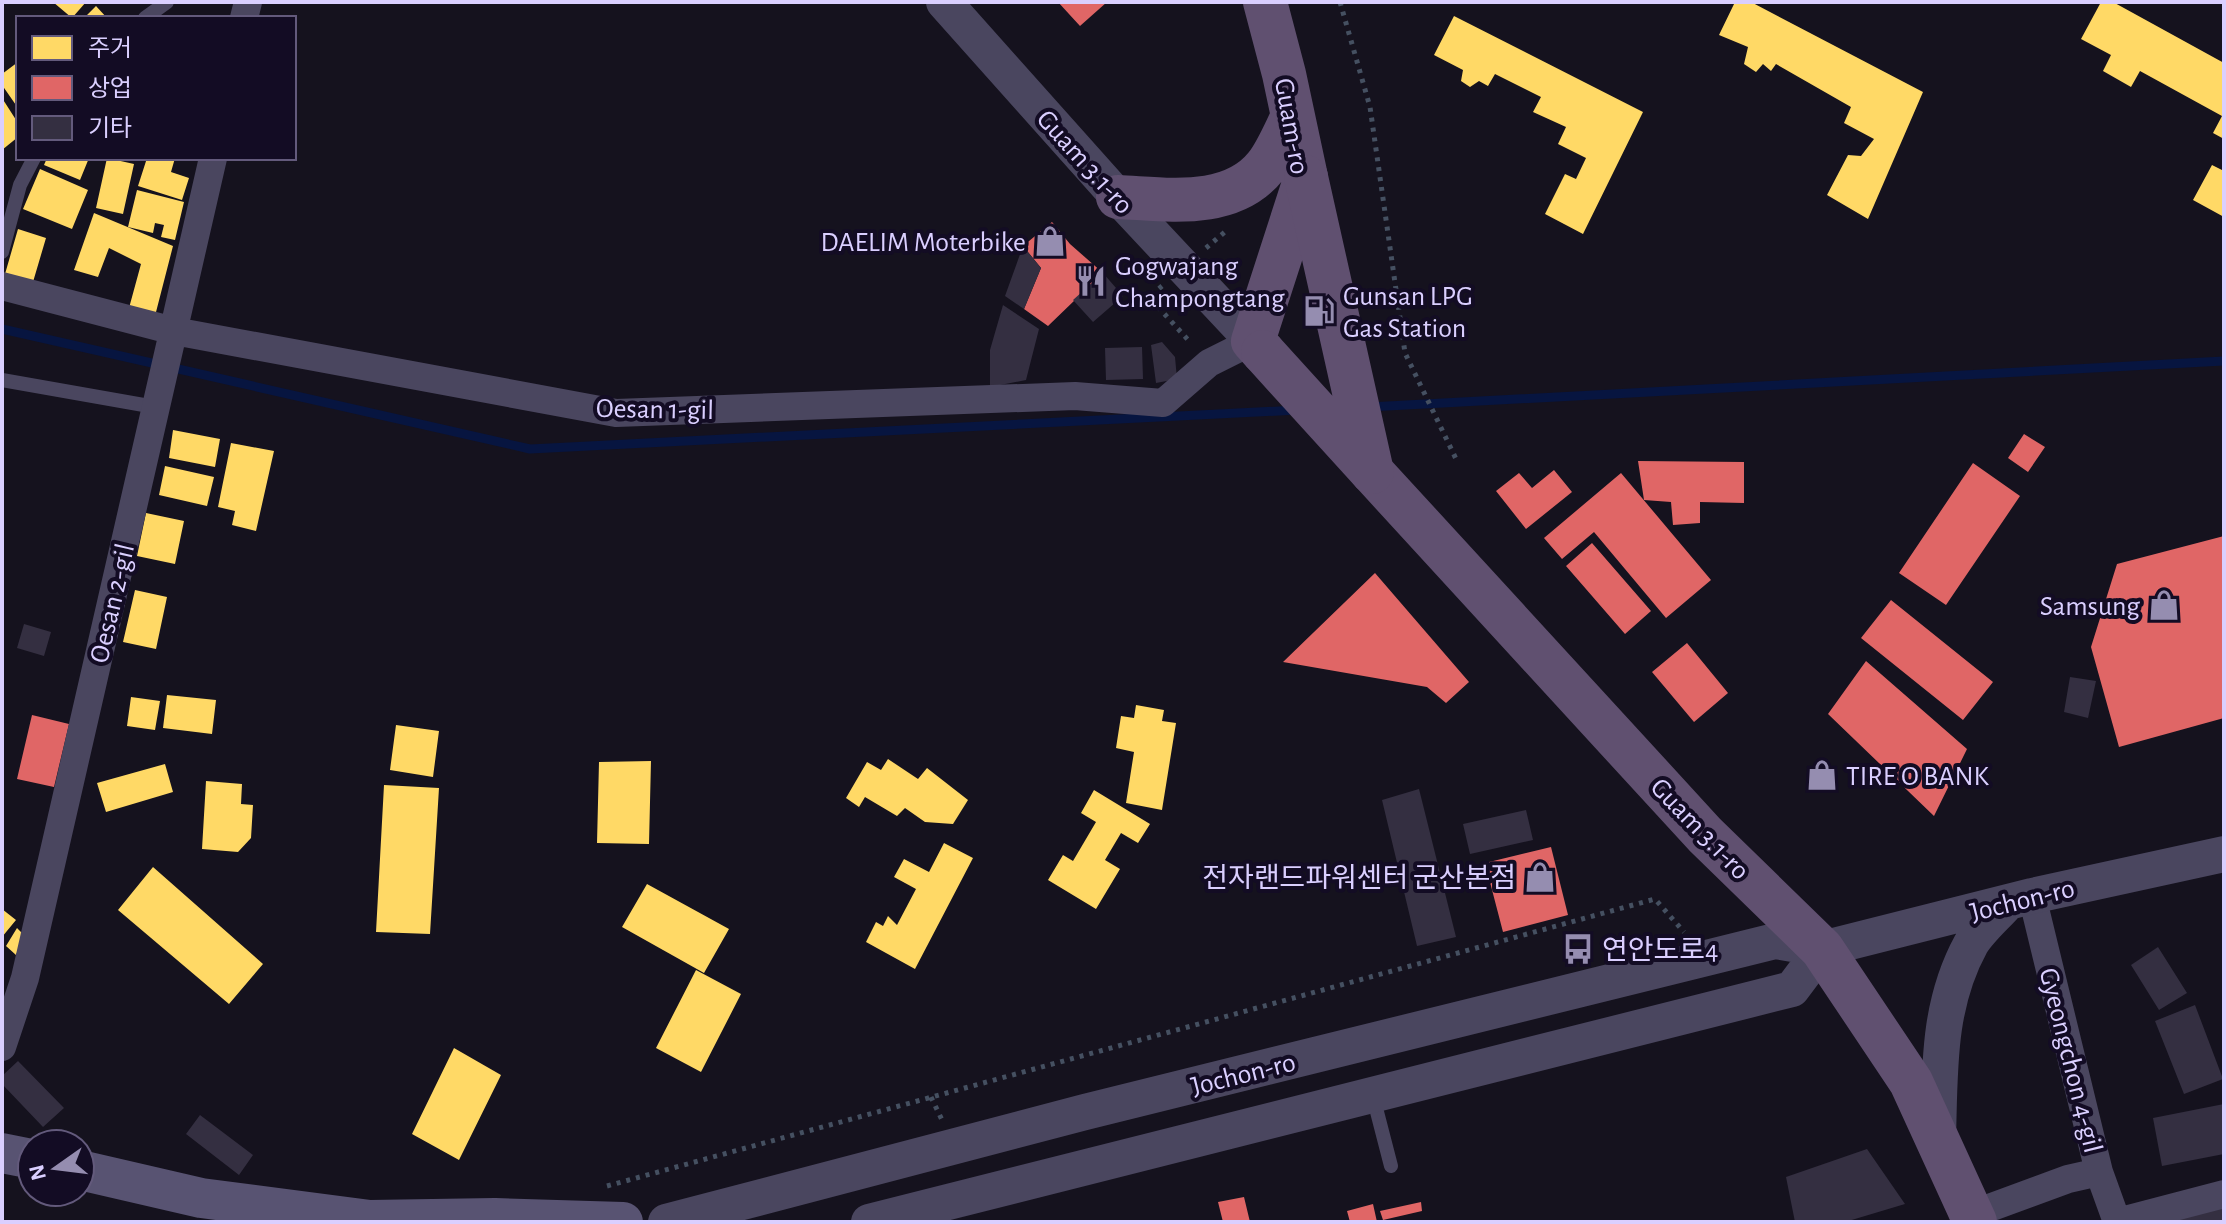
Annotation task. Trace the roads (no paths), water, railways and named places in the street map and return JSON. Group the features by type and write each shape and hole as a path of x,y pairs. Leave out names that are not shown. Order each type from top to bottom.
{"main road":[{"name":"Guam-ro","path":"1258,346 1306,177 1265,2"},
{"path":"1118,197 1218,197 1241,186 1266,167 1293,116"},
{"path":"1306,177 1372,472"},
{"name":"Guam 3.1-ro","path":"1258,346 1705,835 1822,949 1911,1082 1974,1218"},
{"path":"96,1174 201,1198 370,1220 495,1218 623,1222"}],"street":[{"name":"Guam 3.1-ro","path":"944,2 1118,197 1258,346"},
{"name":"Oesan 2-gil","path":"2,1047 25,978 213,160"},
{"name":"Oesan 1-gil","path":"2,286 172,339 616,413 1075,396 1163,403 1209,363 1258,346"},
{"name":"Jochon-ro","path":"666,1222 1085,1112 1775,941 1822,949 2020,899 2224,854"},
{"path":"1938,1140 1942,1031 1954,984 1972,942 2020,899"},
{"name":"Gyeongchon 4-gil","path":"2020,899 2099,1172 2117,1222"},
{"name":"Jochon-ro","path":"869,1222 1792,989 1822,949"},
{"path":"1974,1218 2068,1179 2099,1172"},
{"path":"2117,1222 2224,1194"}],"lane":[{"path":"148,16 167,2"},
{"path":"2,252 20,185 33,160"},
{"path":"2,380 158,396"},
{"path":"1383,1093 1376,1108 1391,1166"}],"waterway":[{"path":"2,329 530,449 1298,410"},
{"path":"1369,407 2224,361"}],"place":[{"name":"DAELIM Moterbike","path":"1050,241"},
{"name":"Gogwajang Champongtang","path":"1091,281"},
{"name":"Gunsan LPG Gas Station","path":"1319,311"},
{"name":"Samsung","path":"2164,605"},
{"name":"TIRE O BANK","path":"1822,775"},
{"name":"전자랜드파워센터 군산본점","path":"1540,877"},
{"name":"연안도로4","path":"1578,949"}]}
